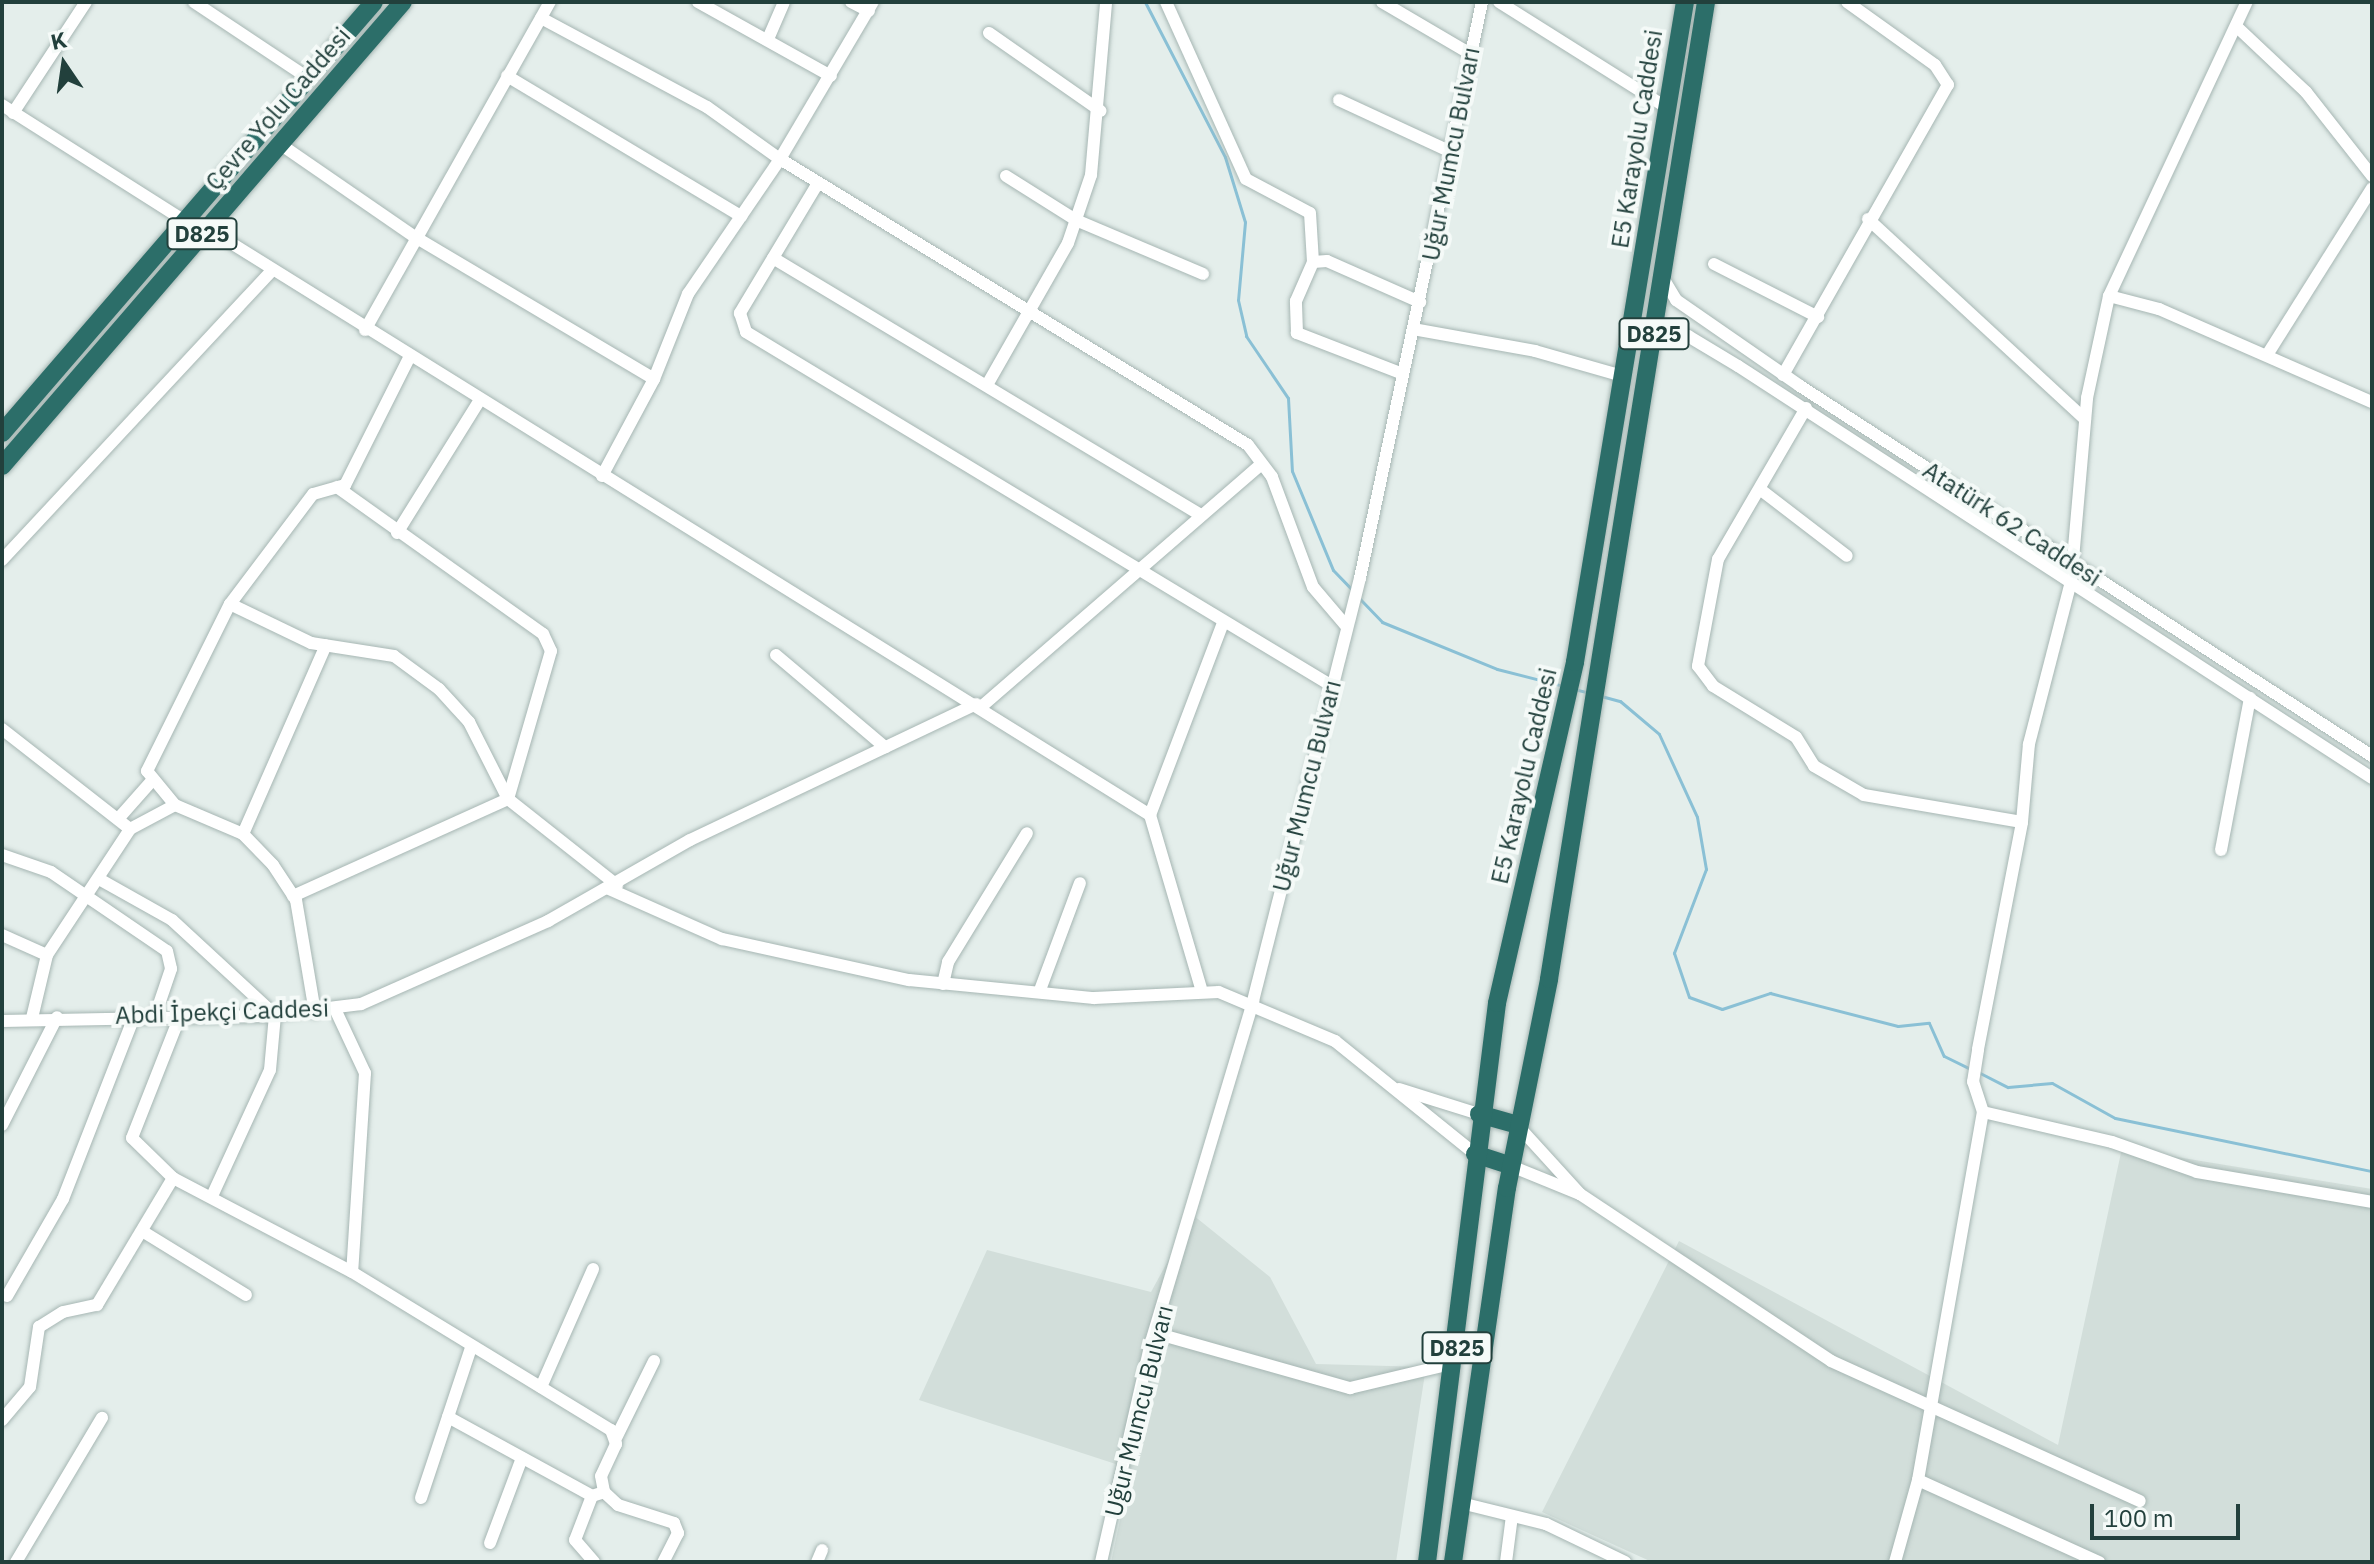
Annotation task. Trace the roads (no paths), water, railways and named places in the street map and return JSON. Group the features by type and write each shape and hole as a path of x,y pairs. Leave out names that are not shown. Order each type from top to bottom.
{"highway":[{"name":"Çevre Yolu Caddesi","path":"2,466 403,2"},
{"name":"E5 Karayolu Caddesi","path":"1427,1562 1455,1363 1479,1114 1497,1003 1575,662 1685,2"},
{"name":"E5 Karayolu Caddesi","path":"1453,1562 1511,1166 1594,708 1706,2"},
{"name":"Çevre Yolu Caddesi","path":"2,433 308,78 366,5"},
{"path":"1479,1114 1518,1125"},
{"path":"1475,1154 1511,1166"}],"street":[{"path":"86,2 8,109 185,221"},
{"path":"194,2 308,78"},
{"path":"365,330 550,2"},
{"path":"698,2 831,76"},
{"path":"768,39 784,2"},
{"path":"602,476 654,379 688,294 780,159 871,6 851,2"},
{"path":"987,385 1031,313 1076,220 1101,111 1106,2"},
{"path":"1166,2 1246,179 1310,213 1313,262 1296,301 1297,333 1403,374"},
{"path":"1382,2 1469,53"},
{"name":"Uğur Mumcu Bulvarı","path":"1101,1562 1155,1333 1251,1005 1360,578 1482,2"},
{"path":"1499,2 1667,108"},
{"path":"1783,375 1818,317 1868,219 1948,85 1935,65 1847,2"},
{"path":"1895,1562 1918,1480 1928,1406 1983,1112 1973,1082 1978,1049 2022,822 2029,744 2051,638 2071,582 2085,419 2109,296 2247,2"},
{"path":"541,18 707,107 818,183 1248,445 1272,477 1313,587 1347,627"},
{"path":"2237,27 2306,92 2372,176"},
{"path":"989,33 1101,111"},
{"path":"507,76 741,216"},
{"path":"1339,100 1451,152"},
{"path":"280,144 415,237 654,379"},
{"path":"1006,176 1076,220 1203,274"},
{"path":"818,183 740,313 746,332 1223,623 1332,686"},
{"path":"2267,355 2372,188"},
{"path":"1868,219 2085,419"},
{"path":"207,228 478,403 978,705 1150,815"},
{"path":"773,258 1201,515"},
{"path":"1313,262 1327,261 1420,302"},
{"path":"1714,264 1818,317"},
{"path":"2,560 272,270"},
{"name":"Atatürk 62 Caddesi","path":"1663,278 1676,300 1783,375 2372,756"},
{"path":"2109,296 2159,309 2372,402"},
{"path":"1413,329 1535,351 1622,376"},
{"name":"Atatürk 62 Caddesi","path":"1654,330 1688,336 1806,408 2372,778"},
{"path":"315,1012 293,896 243,834 175,805 150,783 147,771 177,702 230,604 313,494 337,487 409,358"},
{"path":"397,533 478,403"},
{"path":"1806,408 1709,588 1698,666 1713,686 1796,737 1814,766 1864,795 2022,822"},
{"name":"Abdi İpekçi Caddesi","path":"2,1021 57,1017 315,1012 335,1009 406,985 613,887 690,840 978,705 1260,465"},
{"path":"293,896 508,799 545,689 550,644 337,487"},
{"path":"1761,490 1847,556"},
{"path":"230,604 326,645 388,654 439,689 469,722 508,799 613,887 722,939 943,984 1040,990 1094,998 1201,988 1251,1005 1335,1041 1475,1154"},
{"path":"1201,988 1150,815 1223,623"},
{"path":"243,834 326,645"},
{"path":"776,655 885,747"},
{"path":"2221,850 2250,698"},
{"path":"2,729 130,829"},
{"path":"118,819 150,783"},
{"path":"32,1018 47,955 86,902 130,829 175,805"},
{"path":"943,984 948,962 1027,833"},
{"path":"2,855 51,872 86,902 167,951 171,969 155,1016"},
{"path":"99,879 172,920 275,1015 270,1070 213,1194"},
{"path":"1040,990 1080,883"},
{"path":"2,935 47,955"},
{"path":"335,1009 365,1073 352,1272"},
{"path":"180,1016 132,1138 173,1178 213,1194 352,1272 471,1348 541,1387 616,1438"},
{"path":"2,1125 57,1017"},
{"path":"4,1297 63,1199 134,1017"},
{"path":"1375,1075 1408,1094 1479,1114"},
{"path":"1983,1112 2112,1142 2197,1172 2372,1202"},
{"path":"1518,1125 1580,1194"},
{"path":"1511,1166 1580,1194 1773,1328 1928,1406 2140,1501"},
{"path":"2,1420 30,1387 39,1327 63,1312 97,1305 173,1178"},
{"path":"142,1231 246,1295"},
{"path":"541,1387 593,1269"},
{"path":"1155,1333 1350,1388 1455,1363"},
{"path":"421,1498 471,1348"},
{"path":"594,1562 575,1540 598,1494 601,1476 616,1438 654,1361"},
{"path":"448,1417 618,1505 674,1523 678,1533 663,1562"},
{"path":"16,1562 102,1418"},
{"path":"490,1543 522,1458"},
{"path":"1918,1480 2099,1562"},
{"path":"1461,1503 1512,1516 1625,1562"},
{"path":"1506,1562 1512,1516"}],"waterway":[{"path":"1145,2 1225,157 1245,222 1238,300 1246,336 1288,398 1292,471 1333,570 1352,590"},
{"path":"1360,599 1382,622 1497,669 1563,686"},
{"path":"1574,689 1590,693"},
{"path":"1601,696 1620,701 1659,734 1697,817 1706,869 1674,953 1689,997 1722,1009 1770,993 1898,1026 1929,1023 1944,1056 1973,1070"},
{"path":"1980,1073 2008,1087 2052,1083 2115,1118 2372,1171"}]}
